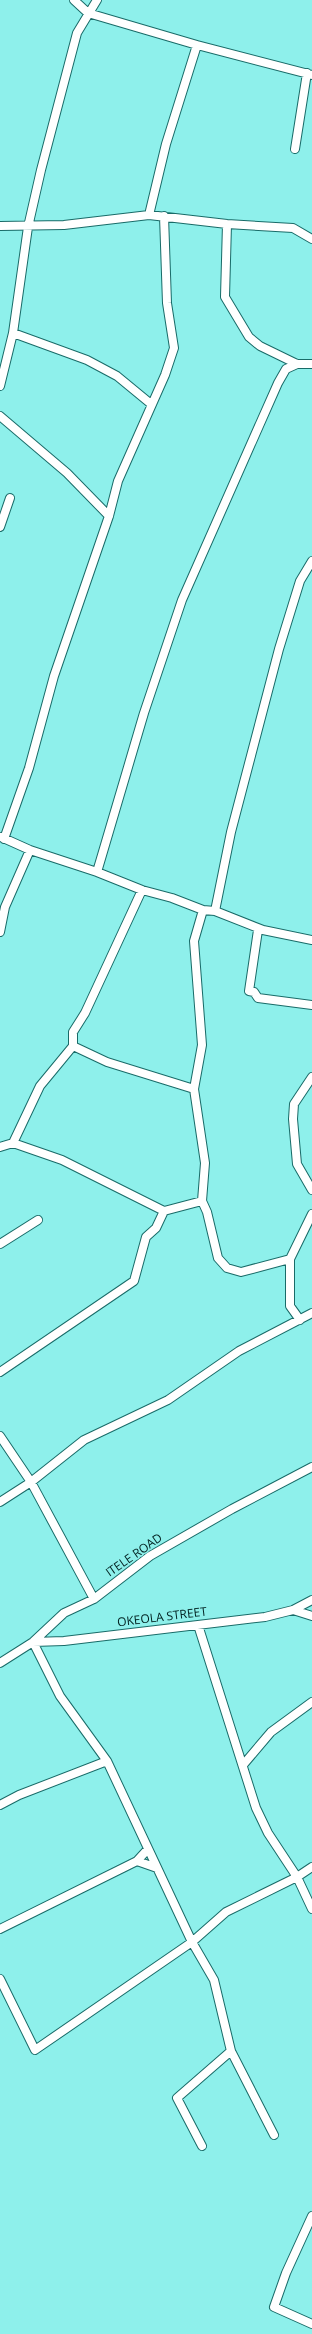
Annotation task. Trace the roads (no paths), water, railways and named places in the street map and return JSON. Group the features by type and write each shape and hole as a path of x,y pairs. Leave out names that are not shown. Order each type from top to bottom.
{"street":[{"path":"74,0 88,13 197,45 310,74 295,149"},
{"path":"0,386 13,333 28,226 41,170 77,33 97,0"},
{"path":"149,215 166,144 197,45"},
{"path":"0,226 64,225 149,215 227,224 293,228 312,239"},
{"path":"164,216 167,303 174,348 165,375 118,481 108,516 54,676 29,768 2,838 30,850 98,872 142,890 172,898 203,910 215,911 263,930 312,940"},
{"path":"227,224 225,297 249,337 260,346 297,364"},
{"path":"13,333 86,360 117,376 152,404"},
{"path":"98,872 144,713 182,600 278,383 286,369 297,364 312,364"},
{"path":"0,416 67,473 108,516"},
{"path":"0,527 10,498"},
{"path":"215,911 231,832 279,649 300,581 312,561"},
{"path":"0,932 5,907 30,850"},
{"path":"14,1142 40,1086 72,1046 73,1032 85,1013 142,890"},
{"path":"203,910 194,941 202,1045 194,1089 205,1163 202,1201 207,1212 218,1258 227,1268 241,1272 290,1259"},
{"path":"263,930 258,930 249,992 254,992 258,998 312,1005"},
{"path":"72,1046 107,1062 194,1089"},
{"path":"312,1077 294,1104 294,1119 297,1164 312,1190"},
{"path":"0,1147 14,1142 62,1160 164,1211 202,1201"},
{"path":"0,1372 134,1281 146,1237 156,1228 164,1211"},
{"path":"300,1320 290,1306 290,1259 312,1214"},
{"path":"0,1244 38,1220"},
{"path":"0,1502 30,1482 84,1440 168,1400 239,1351 312,1313"},
{"path":"0,1436 30,1482 94,1599"},
{"name":"ITELE ROAD","path":"0,1663 33,1642 64,1613 94,1599 150,1556 232,1509 312,1467"},
{"name":"OKEOLA STREET","path":"33,1642 64,1641 265,1617 293,1610 312,1600"},
{"path":"293,1610 312,1616"},
{"path":"198,1625 256,1808 268,1833 297,1877 312,1909"},
{"path":"33,1642 60,1696 100,1748 107,1761 192,1942 214,1980 231,2051 274,2135"},
{"path":"243,1765 271,1732 312,1702"},
{"path":"0,1805 19,1795 107,1761"},
{"path":"0,1929 137,1861 148,1850"},
{"path":"137,1861 158,1868"},
{"path":"0,1979 35,2050 192,1942 226,1912 297,1877 312,1867"},
{"path":"202,2146 177,2098 231,2051"},
{"path":"312,2216 286,2273 274,2307 312,2324"}]}
